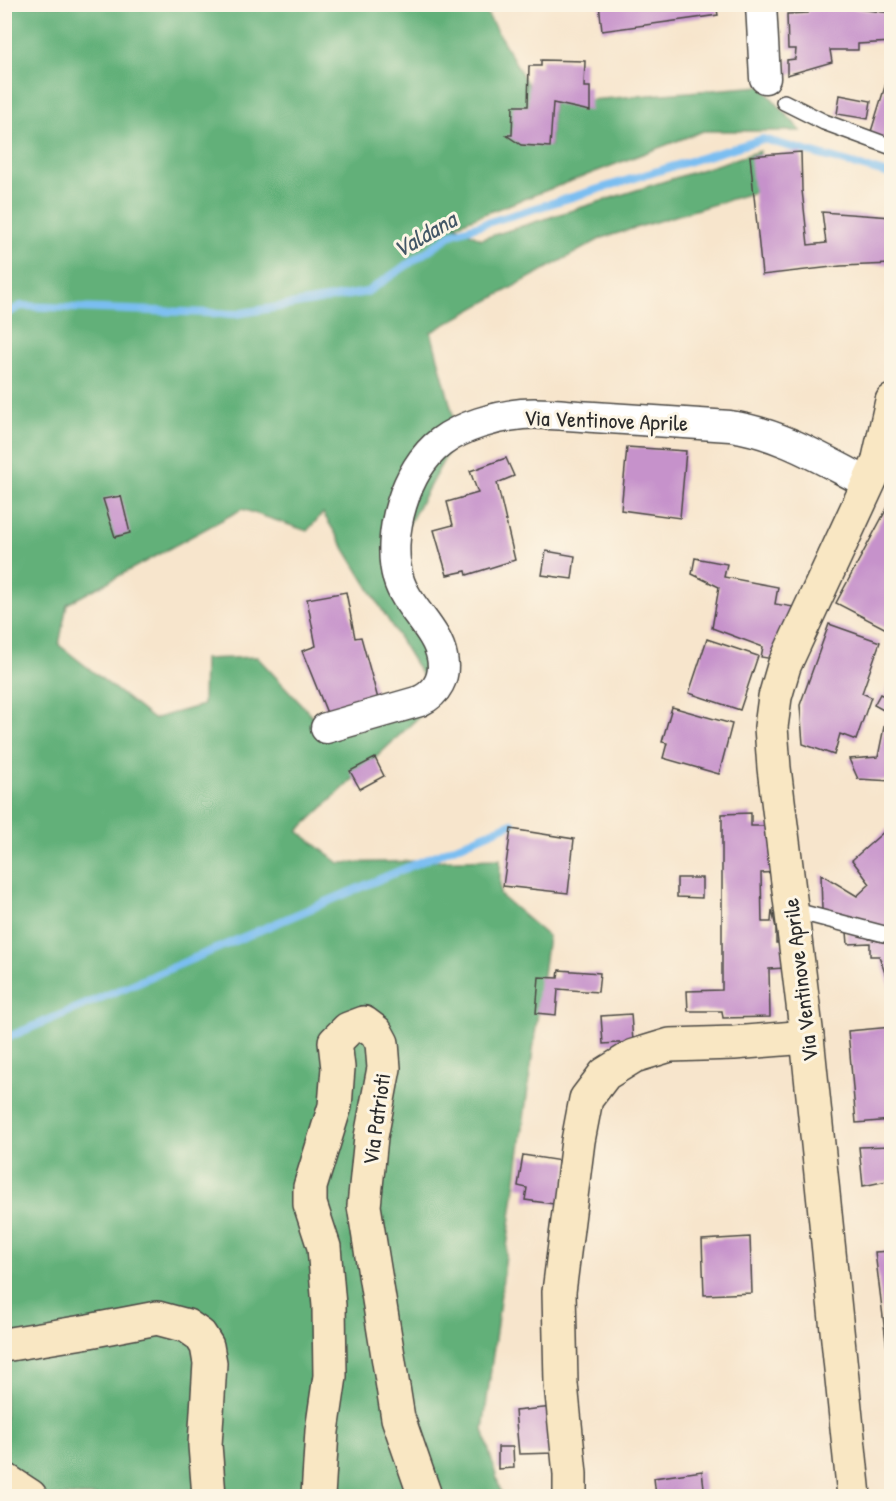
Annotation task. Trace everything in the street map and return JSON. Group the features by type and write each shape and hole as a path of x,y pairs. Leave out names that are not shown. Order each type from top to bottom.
{"street":[{"path":"761,4 765,78"},
{"name":"Via Ventinove Aprile","path":"854,1497 807,1037 771,727 775,697 784,666 878,463 891,401"},
{"name":"Via Ventinove Aprile","path":"326,728 420,701 430,696 438,687 443,660 440,646 404,593 398,578 393,545 400,507 427,454 440,442 468,428 522,414 532,414 752,429 771,435 868,483"},
{"name":"Via Patrioti","path":"318,1497 322,1431 330,1376 329,1306 324,1247 310,1204 310,1186 335,1106 338,1068 335,1042 348,1029 364,1023 376,1032 382,1043 384,1068 371,1137 364,1206 398,1418 424,1497"},
{"path":"570,1497 570,1474 561,1384 559,1292 578,1141 586,1099 605,1074 634,1056 670,1045 807,1037"},
{"path":"4,1345 157,1318 187,1326 200,1335 207,1346 210,1363 205,1445 208,1497"},
{"path":"4,1479 30,1497"}],"lane":[{"path":"784,102 824,122 891,147"},
{"path":"792,910 891,936"}],"green space":[{"path":"4,5 482,5 531,90 522,145 550,146 553,103 761,86 801,131 703,131 455,225 481,239 760,151 755,192 602,238 431,332 458,434 397,546 434,695 323,513 307,531 242,509 67,604 59,645 153,719 203,705 204,659 257,657 331,736 423,713 298,831 339,863 500,859 500,895 548,936 483,1430 502,1496 9,1496 5,1493"}],"building":[{"path":"599,4 716,4 718,15 602,31"},
{"path":"808,5 849,5 849,8 892,13 892,42 858,44 858,50 830,50 832,62 787,75 787,60 795,59 796,49 788,49 787,14 808,13"},
{"path":"541,60 585,61 584,87 590,87 590,111 553,103 550,147 521,145 506,135 512,135 513,106 528,106 529,66 541,66"},
{"path":"886,83 892,84 892,145 869,138"},
{"path":"840,95 871,101 868,119 837,114"},
{"path":"801,152 802,190 808,245 826,243 822,212 892,217 892,264 841,266 762,275 750,156"},
{"path":"627,447 686,451 680,518 621,510"},
{"path":"506,458 514,476 497,483 515,560 467,575 466,571 447,575 434,530 453,525 447,502 478,493 470,471"},
{"path":"121,496 130,533 115,537 103,499"},
{"path":"892,499 892,632 836,603"},
{"path":"546,551 575,556 572,579 542,575"},
{"path":"695,558 727,564 724,577 778,587 775,604 794,607 779,660 761,657 763,647 712,628 719,587 692,574"},
{"path":"346,592 355,638 361,637 378,699 327,713 302,651 316,646 307,599"},
{"path":"829,624 880,642 862,693 871,697 856,740 840,734 834,755 803,744 800,705"},
{"path":"707,639 758,656 740,710 689,693"},
{"path":"891,673 892,781 858,779 849,759 878,757 887,712 874,705 880,694 884,696"},
{"path":"672,707 732,724 719,774 663,758 667,743 662,742"},
{"path":"375,758 384,776 360,789 350,771"},
{"path":"751,813 751,826 773,826 779,872 761,873 762,922 771,922 772,910 776,928 776,943 784,943 784,968 769,969 770,1017 723,1018 722,1011 688,1011 687,991 722,990 722,814"},
{"path":"511,829 574,839 568,893 503,886"},
{"path":"887,829 892,834 892,930 822,910 821,874 857,896 870,884 852,860"},
{"path":"677,878 702,878 702,898 677,897"},
{"path":"847,932 869,932 869,939 892,944 892,993 879,956 870,956 870,943 848,944"},
{"path":"559,970 600,973 598,992 558,989 556,1015 536,1013 539,977 558,978"},
{"path":"631,1014 633,1042 603,1044 601,1016"},
{"path":"892,1027 892,1120 856,1123 848,1031"},
{"path":"892,1146 892,1180 863,1186 859,1147"},
{"path":"523,1155 568,1162 561,1205 525,1200 527,1188 518,1186"},
{"path":"750,1237 752,1293 704,1295 702,1240"},
{"path":"892,1251 892,1349 887,1349 875,1252"},
{"path":"553,1407 555,1453 519,1454 515,1411"},
{"path":"498,1447 513,1447 514,1468 498,1469"},
{"path":"702,1471 705,1496 656,1496 654,1478"}],"waterway":[{"name":"Valdana","path":"4,315 21,306 236,314 367,292 454,233 763,139 892,175"},
{"path":"4,1039 512,823"}]}
